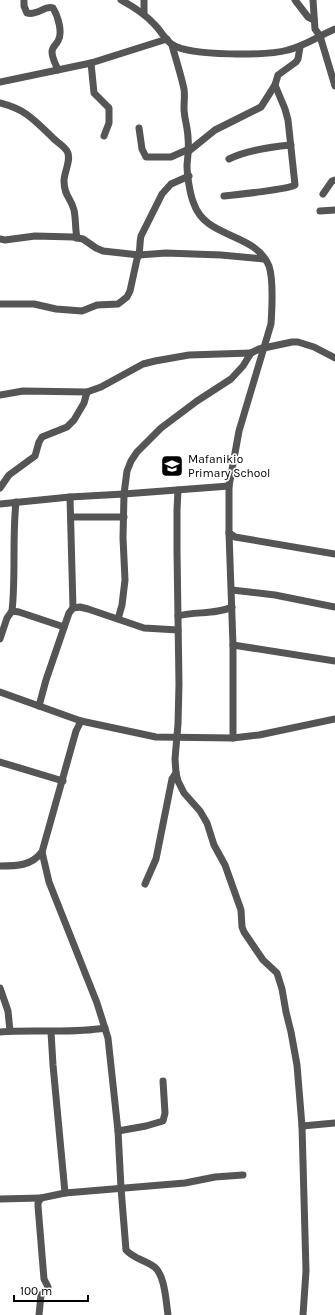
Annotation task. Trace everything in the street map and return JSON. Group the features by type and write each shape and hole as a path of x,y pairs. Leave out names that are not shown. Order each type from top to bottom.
{"street":[{"path":"24,0 24,6 27,12 31,14 50,7 53,8 55,12 60,30 60,38 52,50 52,55 58,70"},
{"path":"121,0 144,14 172,45 185,91 184,108 189,150 187,166 193,203 202,218 209,225 244,240 252,246 264,259 270,274 272,306 271,324 239,431 229,486 233,645 233,738"},
{"path":"144,0 144,14"},
{"path":"295,0 308,17 314,20"},
{"path":"314,0 315,29 320,36 335,86"},
{"path":"172,45 188,50 259,54 276,53 300,46 335,29"},
{"path":"0,82 91,63 167,39"},
{"path":"139,128 142,150 146,157 171,156 189,150 215,130 258,110 264,104 275,85 278,75 298,59 300,46"},
{"path":"91,63 94,93 109,108 109,123 104,136"},
{"path":"224,196 294,186 295,182 286,114 275,85"},
{"path":"0,103 12,106 26,113 39,123 67,151 68,160 65,173 65,189 67,197 74,209 77,238"},
{"path":"229,159 274,146 290,145"},
{"path":"0,304 34,304 56,309 82,311 96,305 118,304 127,297 130,291 137,259 140,255 139,243 141,236 162,194 171,184 188,176"},
{"path":"324,194 332,181 335,180"},
{"path":"320,211 335,210"},
{"path":"0,239 5,240 43,236 77,238 83,239 103,251 140,255 221,255 264,259"},
{"path":"0,395 23,391 87,392 102,387 143,364 155,361 188,355 251,353 264,348 292,342 298,342 314,347 335,358"},
{"path":"118,619 126,580 124,494 127,471 131,461 136,452 161,428 197,401 231,379 243,366 251,353"},
{"path":"0,488 9,475 36,456 39,442 42,437 68,427 84,403 87,392"},
{"path":"0,504 70,497 229,486"},
{"path":"178,490 179,684 175,759 176,773 184,793 200,811 208,823 214,845 224,865 241,910 242,927 244,932 259,954 274,969 280,979 295,1056 302,1126 306,1271 303,1315"},
{"path":"39,706 46,680 64,628 71,609 73,608 70,497"},
{"path":"0,636 7,618 12,611 16,502"},
{"path":"71,517 124,517"},
{"path":"229,533 235,537 335,554"},
{"path":"232,590 335,607"},
{"path":"73,608 80,607 88,609 144,628 178,630"},
{"path":"178,616 222,612 232,607"},
{"path":"12,611 20,612 64,628"},
{"path":"233,645 335,661"},
{"path":"0,692 80,721 156,737 233,738 259,735 335,719"},
{"path":"0,866 18,866 26,864 35,860 42,852 80,721"},
{"path":"0,762 63,781"},
{"path":"145,884 156,859 172,779 176,773"},
{"path":"42,852 49,882 97,1003 110,1048 118,1131 126,1250 130,1254 154,1266 158,1270 164,1289 168,1315"},
{"path":"0,988 8,1011 10,1031"},
{"path":"0,1032 91,1031 105,1028"},
{"path":"51,1032 65,1193"},
{"path":"118,1131 163,1121 165,1113 163,1082"},
{"path":"302,1126 335,1123"},
{"path":"0,1199 41,1198 65,1193 171,1184 215,1177 243,1175"},
{"path":"39,1315 40,1297 48,1287 44,1280 38,1206 41,1198"}],"place":[{"name":"Mafanikio Primary School","path":"172,466"}]}
